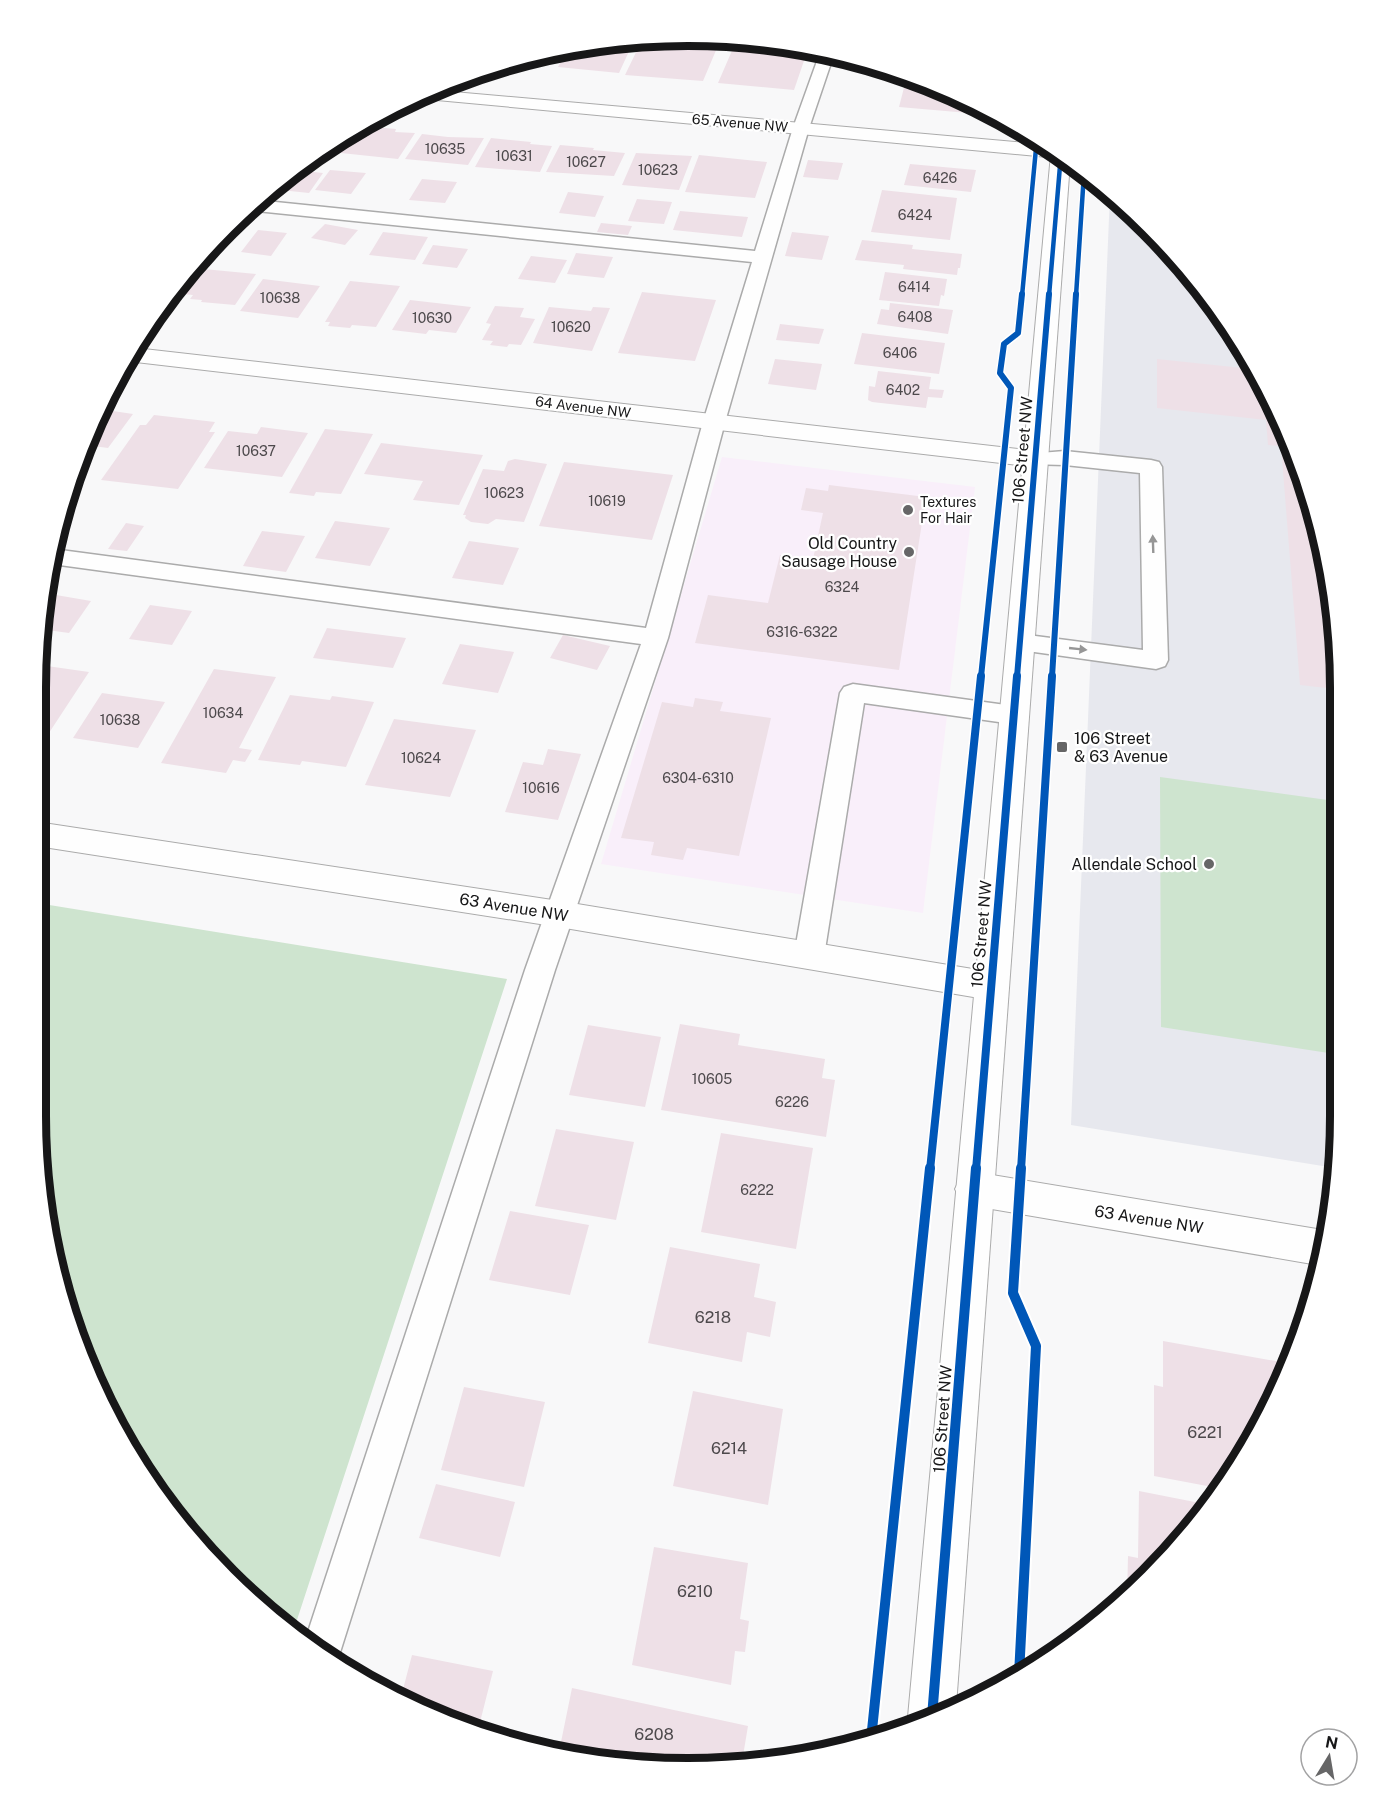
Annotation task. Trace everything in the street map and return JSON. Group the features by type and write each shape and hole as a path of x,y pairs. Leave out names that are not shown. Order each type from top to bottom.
{"street":[{"name":"65 Avenue NW","path":"441,96 1039,151"},
{"name":"106 Street NW","path":"933,1711 1058,164"},
{"name":"64 Avenue NW","path":"140,356 1035,459"},
{"name":"63 Avenue NW","path":"46,835 559,914 991,986"},
{"name":"63 Avenue NW","path":"974,1189 1317,1247"}],"lane":[{"path":"323,1644 559,914 656,638 714,422 801,128 824,61"},
{"path":"265,206 764,258"},
{"path":"1020,642 1156,660 1151,467 1065,458 1035,459"},
{"path":"60,557 656,638"},
{"path":"809,956 853,693 1013,715"}],"shaded area":[{"name":"Allendale School","path":"1110,204 1171,265 1222,332 1264,405 1282,443 1309,522 1325,605 1329,647 1328,1167 1071,1125"},
{"path":"722,457 975,487 923,913 601,864"}],"green space":[{"path":"1160,777 1330,800 1330,1053 1161,1027"},
{"path":"46,904 507,979 296,1624 235,1570 179,1507 133,1438 95,1362 81,1323 68,1283 59,1242 48,1158"}],"building":[{"path":"688,46 717,48 703,81 625,75 638,49"},
{"path":"733,48 805,58 794,90 718,83"},
{"path":"630,50 619,73 558,67 562,59"},
{"path":"905,85 973,113 899,107"},
{"path":"378,127 396,129 395,132 415,133 398,159 341,153 345,147"},
{"path":"422,134 484,138 468,165 405,159"},
{"path":"491,138 552,146 540,172 475,167"},
{"path":"560,145 625,153 614,176 546,172"},
{"path":"636,153 692,156 679,190 622,185"},
{"path":"699,155 767,162 755,198 685,192"},
{"path":"808,160 843,163 838,180 803,177"},
{"path":"910,164 976,170 971,192 904,185"},
{"path":"330,170 366,173 351,194 315,190"},
{"path":"309,171 323,173 309,193 284,190"},
{"path":"422,179 457,182 445,203 409,200"},
{"path":"882,190 957,198 950,240 871,232"},
{"path":"568,192 604,196 595,217 559,213"},
{"path":"637,199 672,202 664,224 628,221"},
{"path":"680,211 748,217 742,237 673,230"},
{"path":"601,223 632,226 628,235 597,232"},
{"path":"325,224 358,230 345,245 311,238"},
{"path":"258,230 287,233 271,256 241,252"},
{"path":"383,232 428,237 415,260 369,255"},
{"path":"792,232 829,236 822,260 785,256"},
{"path":"862,240 913,245 912,249 962,254 960,268 958,268 957,275 903,269 904,265 855,260"},
{"path":"433,245 468,249 457,268 422,264"},
{"path":"576,253 613,257 604,278 567,274"},
{"path":"531,256 567,260 555,283 518,279"},
{"path":"203,269 256,274 235,305 190,299 193,295 182,294"},
{"path":"885,272 947,279 944,296 941,295 939,306 879,300"},
{"path":"263,279 320,286 298,318 240,311"},
{"path":"350,281 400,286 376,327 328,326 330,322 325,322"},
{"path":"642,292 716,300 695,361 618,353"},
{"path":"410,300 471,307 456,333 429,330 426,334 392,330"},
{"path":"890,303 953,310 948,334 877,324 881,309 889,310"},
{"path":"495,306 524,308 520,317 535,319 521,345 509,344 507,347 490,345 493,341 482,340 491,324 486,323"},
{"path":"549,307 591,311 593,307 610,308 592,351 533,343"},
{"path":"780,324 824,329 819,344 776,340"},
{"path":"862,333 945,343 939,374 854,364"},
{"path":"775,359 822,364 816,390 768,384"},
{"path":"1157,359 1244,368 1282,443 1309,522 1325,605 1330,688 1300,685 1281,446 1268,445 1266,420 1157,408"},
{"path":"878,371 931,377 929,389 944,390 942,398 928,397 926,408 872,402 868,400 869,386 875,387"},
{"path":"110,411 133,414 108,448 94,446"},
{"path":"154,415 215,422 209,432 215,432 178,489 101,480 140,425 146,425"},
{"path":"261,427 308,433 282,477 204,468 228,431 257,434"},
{"path":"325,429 373,434 341,494 316,492 314,496 289,493"},
{"path":"381,443 483,455 459,505 413,500 423,481 364,474"},
{"path":"515,459 547,464 524,522 496,519 488,524 471,522 465,518 466,515 463,515 483,469 504,471 508,461"},
{"path":"564,462 673,475 652,540 539,526"},
{"path":"829,485 926,497 899,670 695,643 708,595 768,603 780,555 813,559 823,513 801,510 806,488 828,491"},
{"path":"335,521 390,528 370,566 315,558"},
{"path":"126,523 144,526 127,551 108,549"},
{"path":"262,531 305,536 286,572 243,566"},
{"path":"469,541 519,548 503,585 452,578"},
{"path":"56,595 91,601 69,633 50,630 53,600"},
{"path":"150,605 192,611 172,645 129,639"},
{"path":"327,628 406,638 393,668 313,658"},
{"path":"563,635 610,646 597,670 550,658"},
{"path":"460,644 514,652 498,693 442,684"},
{"path":"47,666 89,672 46,737"},
{"path":"214,669 276,677 239,748 252,750 245,762 233,760 226,773 161,763"},
{"path":"102,693 165,702 138,748 73,738"},
{"path":"290,695 330,700 332,696 374,702 346,767 302,761 300,765 258,760"},
{"path":"695,698 723,702 720,711 771,718 739,856 687,848 683,860 651,855 654,842 621,838 662,702 693,707"},
{"path":"394,719 476,730 450,797 365,785"},
{"path":"548,749 581,754 558,820 505,812 523,762 543,765"},
{"path":"680,1024 740,1034 738,1045 825,1059 822,1078 835,1080 826,1137 661,1110"},
{"path":"588,1025 661,1037 645,1107 569,1095"},
{"path":"556,1129 634,1142 616,1220 535,1206"},
{"path":"721,1133 813,1148 796,1249 701,1232"},
{"path":"510,1211 589,1225 570,1295 489,1280"},
{"path":"670,1247 760,1264 754,1297 776,1302 770,1337 747,1332 742,1362 648,1343"},
{"path":"1163,1341 1282,1362 1244,1438 1212,1487 1154,1476 1154,1385 1163,1387"},
{"path":"464,1387 545,1402 524,1487 441,1470"},
{"path":"693,1391 783,1409 768,1505 673,1486"},
{"path":"436,1484 515,1502 500,1557 419,1538"},
{"path":"1139,1491 1201,1503 1171,1540 1127,1584 1128,1556 1138,1558"},
{"path":"654,1547 748,1563 740,1619 749,1621 745,1652 735,1651 731,1685 632,1665"},
{"path":"412,1655 493,1671 480,1723 443,1710 403,1691"},
{"path":"572,1688 748,1726 743,1756 730,1757 647,1757 566,1747 567,1743 561,1742"}],"cycle path":[{"path":"872,1732 1011,388 1000,373 1004,344 1018,333 1036,149"},
{"path":"933,1711 1060,166"},
{"path":"1019,1666 1036,1346 1013,1293 1083,183"}],"place":[{"name":"Textures For Hair","path":"908,510"},
{"name":"Old Country Sausage House","path":"909,552"},
{"name":"106 Street & 63 Avenue","path":"1062,747"},
{"name":"Allendale School","path":"1209,864"}]}
